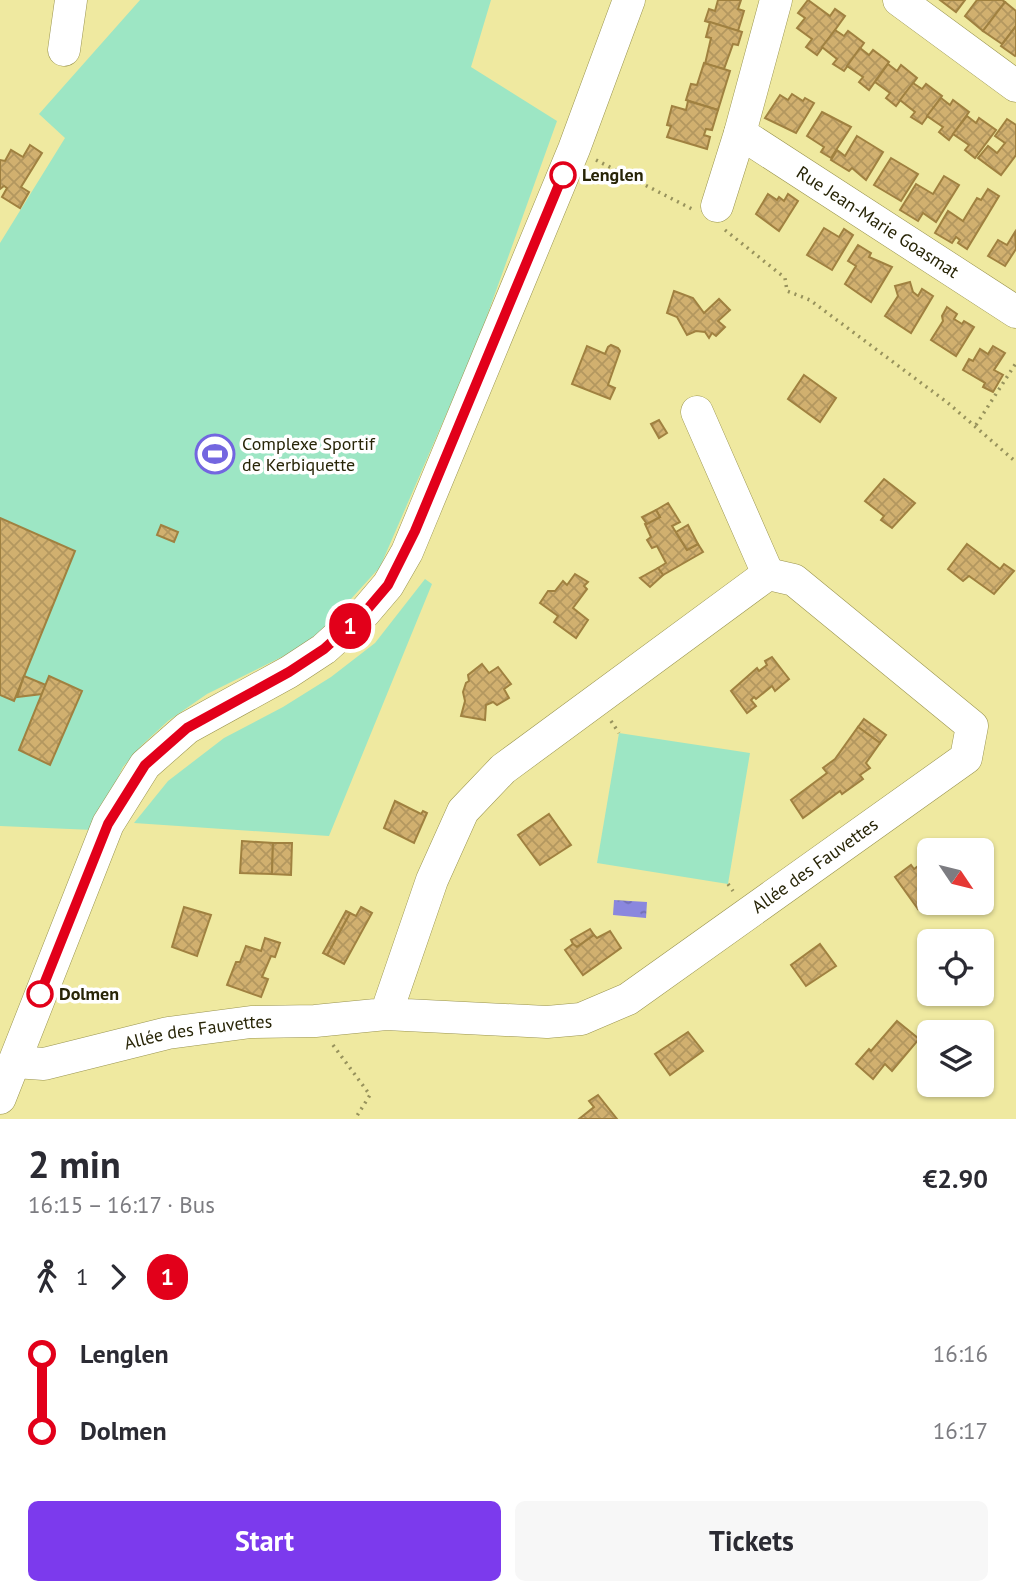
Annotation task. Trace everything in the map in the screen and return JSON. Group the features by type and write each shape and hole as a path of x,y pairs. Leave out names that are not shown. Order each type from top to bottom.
{"street":[{"path":"64,50 71,0"},
{"path":"0,1098 8,1056 108,824 145,765 187,728 289,672 324,649 365,612 388,585 415,531 574,149 629,0"},
{"path":"713,216 740,133 776,0"},
{"path":"899,0 1016,86"},
{"name":"Rue Jean-Marie Goasmat","path":"740,133 1016,312"},
{"path":"386,1014 432,880 463,811 503,769 768,575 697,412"},
{"name":"Allée des Fauvettes","path":"8,1056 44,1064 169,1033 251,1022 315,1021 386,1014 547,1023 581,1019 628,999 966,758 972,726 794,580 768,575"}],"path":[{"path":"591,158 713,216 785,278 787,291 810,300 976,425 1016,462"},
{"path":"976,425 1016,363"},
{"path":"315,1021 370,1095 355,1119"}],"green space":[{"name":"Complexe Sportif de Kerbiquette","path":"140,0 491,0 471,67 557,121 478,341 380,567 312,642 207,694 168,721 123,767 93,830 0,826 0,243 65,138 39,114"},
{"path":"425,579 432,584 329,836 134,823 168,781 224,738 283,707 331,677 375,643"},
{"path":"619,733 750,753 728,884 597,863"}],"water":[{"path":"614,900 647,902 646,918 613,915"}],"building":[{"path":"718,0 741,0 738,9 744,11 738,31 705,21 709,9 715,11"},
{"path":"808,0 830,16 835,9 845,16 817,55 806,47 812,39 797,28 805,18 798,13"},
{"path":"940,0 965,0 956,12"},
{"path":"977,0 1005,2 983,31 965,16"},
{"path":"1005,2 1016,11 1016,26 1002,44 983,31"},
{"path":"710,22 742,32 738,45 733,44 724,69 705,64 711,38 706,37"},
{"path":"1016,26 1016,55 1015,56 1001,46"},
{"path":"835,30 844,36 848,31 864,43 844,71 833,64 837,59 822,47"},
{"path":"860,48 869,55 873,50 889,62 869,90 859,82 863,77 847,66"},
{"path":"704,63 730,71 718,110 686,100 691,84 697,85"},
{"path":"888,64 897,71 901,65 917,78 896,106 886,98 890,93 875,82"},
{"path":"913,83 922,89 926,84 942,96 922,124 911,117 915,112 900,100"},
{"path":"792,94 803,101 805,98 814,103 796,133 765,118 780,95 788,100"},
{"path":"941,98 950,105 953,100 969,112 949,140 939,132 943,127 927,116"},
{"path":"688,101 718,110 712,130 706,129 704,135 710,137 707,149 667,137 671,126 667,125 672,106 686,110"},
{"path":"822,112 851,127 831,158 821,152 824,147 807,136"},
{"path":"967,116 976,123 979,118 996,130 975,158 965,150 969,145 953,134"},
{"path":"1007,119 1016,125 1016,155 1001,175 978,158 988,146 997,153 1005,143 995,136"},
{"path":"857,136 883,152 866,180 852,168 849,171 831,160 837,150 845,156"},
{"path":"30,145 42,153 21,187 29,192 20,208 2,197 7,188 4,186 0,189 0,160 5,161 11,150 23,157"},
{"path":"891,158 918,174 901,201 874,185"},
{"path":"944,176 959,185 936,222 923,213 918,221 900,210 916,184 933,194"},
{"path":"988,189 999,196 967,249 958,243 960,240 956,237 952,243 935,233 948,211 963,221 977,198 981,200"},
{"path":"768,194 784,201 788,194 798,201 779,231 756,214"},
{"path":"824,228 839,237 844,229 853,235 832,270 807,255"},
{"path":"1015,232 1016,249 1005,266 988,256 998,240 1007,245"},
{"path":"858,245 871,253 869,257 892,267 871,302 845,284 856,266 848,261"},
{"path":"910,282 913,292 918,296 922,289 933,296 911,333 885,316 898,296 895,286"},
{"path":"674,291 693,298 704,313 719,299 730,310 718,321 725,327 716,336 712,333 709,338 705,332 696,331 687,335 677,317 667,313"},
{"path":"947,307 957,314 954,319 974,327 956,356 931,340 943,321 942,316"},
{"path":"611,345 620,351 608,385 615,388 610,399 572,384 587,346 605,354"},
{"path":"993,346 1005,353 994,370 1003,375 993,392 983,387 985,383 963,370 969,359 973,361 980,349 988,354"},
{"path":"804,375 836,398 820,422 788,399"},
{"path":"659,420 667,433 659,438 651,424"},
{"path":"884,479 915,503 892,528 881,520 884,516 865,501"},
{"path":"668,503 680,522 672,526 687,550 698,544 703,552 663,575 658,568 666,563 657,546 652,548 647,540 651,537 645,524 660,517 656,510"},
{"path":"656,510 660,517 647,524 642,517"},
{"path":"0,518 75,551 14,701 0,695"},
{"path":"161,525 178,532 174,542 157,535"},
{"path":"688,525 698,544 687,550 676,532"},
{"path":"967,544 1000,569 1004,564 1014,571 994,594 969,576 963,581 948,569"},
{"path":"658,568 663,575 650,587 640,578"},
{"path":"575,574 588,582 584,586 587,589 573,608 588,620 576,638 554,622 558,616 540,603 548,591 555,591 563,581 567,585"},
{"path":"772,657 789,679 775,691 772,686 756,699 754,697 751,700 756,706 747,713 731,691 757,668 759,671 767,665 765,661"},
{"path":"482,664 489,673 498,667 511,684 504,689 509,698 497,705 493,702 486,705 485,720 461,716 468,675"},
{"path":"24,676 46,685 42,694 17,697"},
{"path":"49,676 82,691 50,765 19,750"},
{"path":"864,719 886,735 880,743 858,727"},
{"path":"858,727 880,743 866,763 870,768 860,775 863,779 842,794 840,791 803,818 791,800 827,773 823,768 835,759"},
{"path":"395,801 421,814 423,811 427,813 414,843 384,828"},
{"path":"549,814 571,845 540,865 518,835"},
{"path":"242,841 273,843 272,874 240,873"},
{"path":"273,843 292,843 291,875 272,874"},
{"path":"911,865 914,869 917,867 917,908 895,877"},
{"path":"184,907 211,915 197,956 172,947"},
{"path":"361,907 372,913 344,964 327,955 350,913 356,916"},
{"path":"346,911 350,913 327,955 323,953"},
{"path":"590,929 594,935 577,947 573,944 571,940"},
{"path":"610,931 621,948 583,975 565,950 573,944 577,947 594,935 597,938"},
{"path":"265,938 280,943 275,957 271,956 262,977 268,979 261,997 227,985 246,946 261,951"},
{"path":"820,944 836,966 806,986 791,965"},
{"path":"897,1021 917,1037 917,1041 892,1071 885,1064 873,1079 856,1064 869,1049 871,1051"},
{"path":"688,1032 703,1051 670,1075 655,1054"},
{"path":"598,1095 617,1119 579,1119 594,1107 589,1101"}],"bus line":[{"name":"1","path":"40,994 108,824 145,765 187,728 289,672 324,649 365,612 388,585 407,552 563,175"}],"place":[{"name":"Lenglen","path":"563,175"},
{"name":"Complexe Sportif de Kerbiquette","path":"215,454"},
{"name":"Dolmen","path":"40,994"}]}
